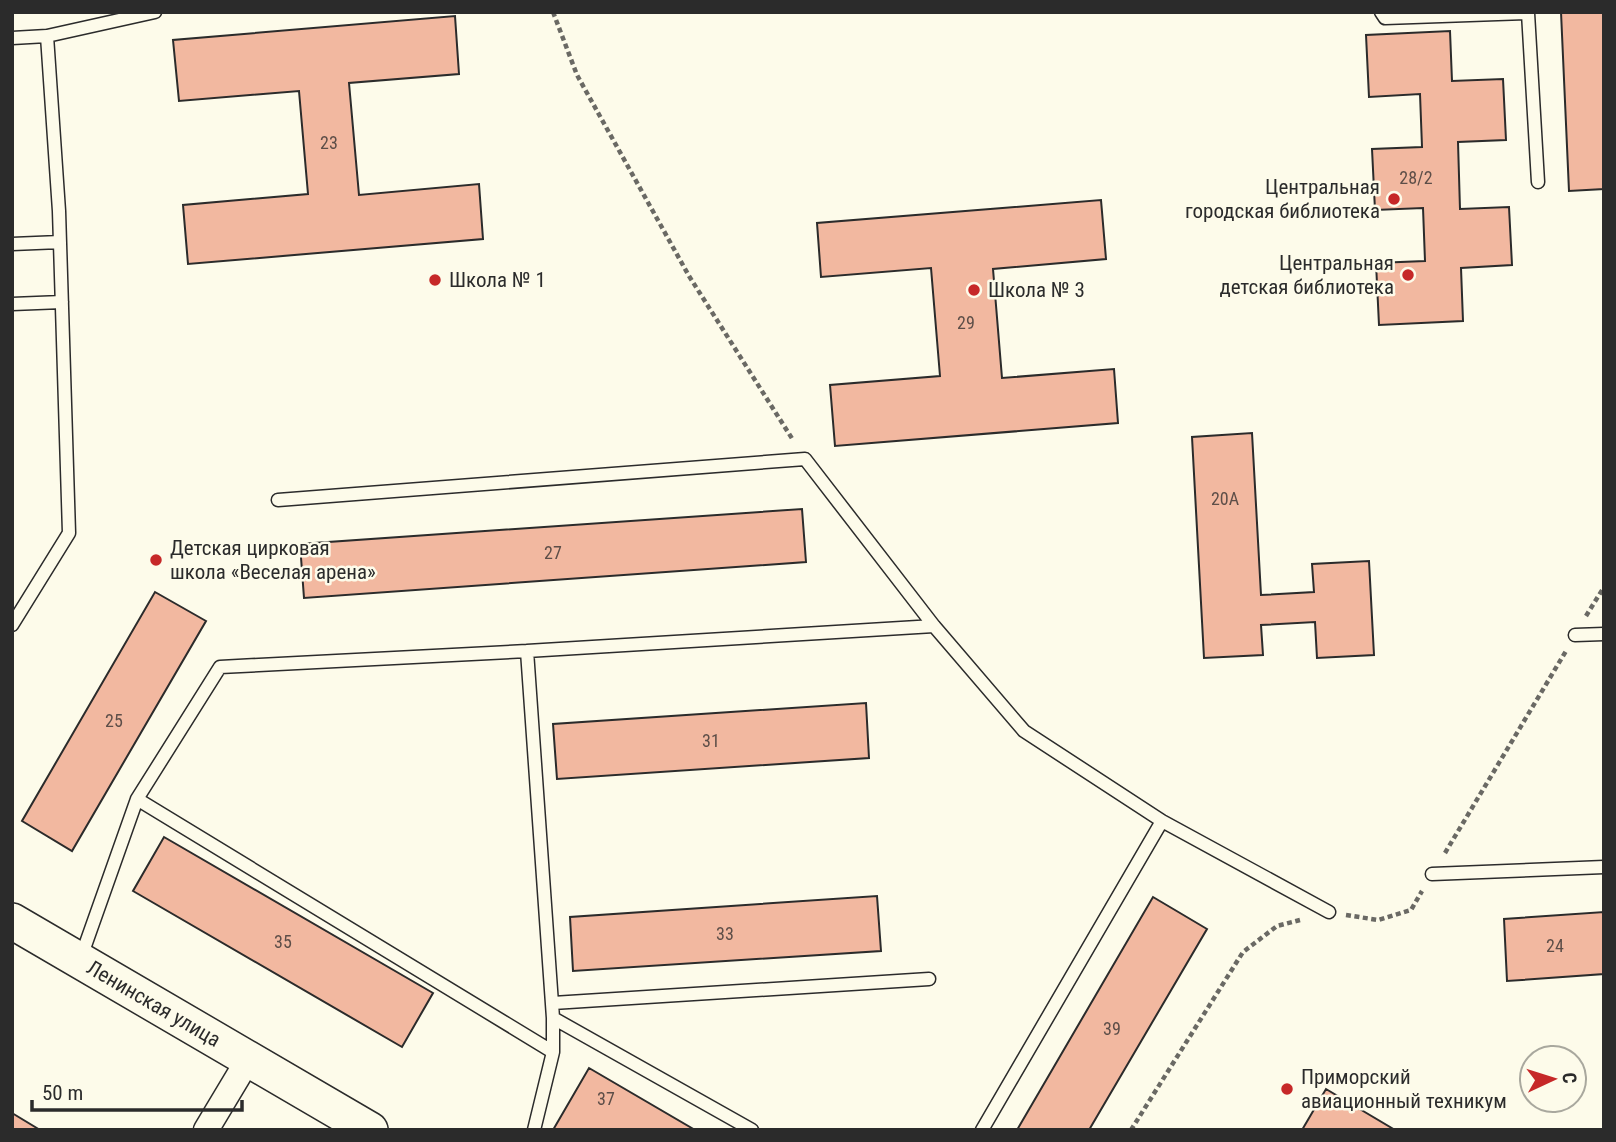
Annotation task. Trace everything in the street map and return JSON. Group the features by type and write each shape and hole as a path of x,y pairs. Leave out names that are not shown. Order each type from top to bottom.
{"main road":[{"name":"Ленинская улица","path":"12,921 370,1130"}],"street":[{"path":"206,1130 248,1060"}],"lane":[{"path":"12,38 47,36 155,12"},
{"path":"1381,12 1385,18 1528,13 1538,182"},
{"path":"12,625 69,533 60,243 47,36"},
{"path":"12,244 60,243"},
{"path":"12,304 62,303"},
{"path":"278,500 805,458 934,626 1024,731 1162,821 1329,912"},
{"path":"80,960 137,799 220,667 934,626"},
{"path":"1575,635 1604,634"},
{"path":"527,651 553,1003 553,1052 534,1130"},
{"path":"137,799 553,1052"},
{"path":"982,1130 1162,821"},
{"path":"1432,874 1604,867"},
{"path":"553,1003 929,979"},
{"path":"553,1018 752,1130"}],"path":[{"path":"553,12 577,75 689,276 805,458"},
{"path":"1131,1130 1243,952 1277,926 1329,912 1378,920 1411,910 1604,587"}],"building":[{"path":"1561,12 1604,12 1604,189 1569,191"},
{"path":"455,16 459,74 349,83 359,195 479,184 483,239 188,264 183,205 308,194 299,91 179,101 173,40"},
{"path":"1450,31 1452,81 1503,79 1506,140 1458,142 1460,209 1509,207 1512,265 1461,268 1463,321 1379,325 1376,263 1425,261 1423,208 1375,210 1372,149 1422,147 1420,94 1369,97 1366,35"},
{"path":"1101,200 1106,259 993,269 1002,378 1114,369 1118,423 835,446 830,385 940,376 931,268 821,277 817,223"},
{"path":"1252,433 1261,595 1314,592 1312,564 1369,561 1374,655 1317,658 1315,622 1261,625 1263,655 1204,658 1192,437"},
{"path":"802,509 806,562 304,598 300,544"},
{"path":"155,592 206,621 72,851 22,821"},
{"path":"866,703 869,758 557,779 553,724"},
{"path":"164,837 433,993 402,1047 133,891"},
{"path":"877,896 881,951 573,971 570,917"},
{"path":"1153,897 1207,929 1089,1130 1017,1130"},
{"path":"1604,912 1604,974 1507,981 1504,919"},
{"path":"589,1068 695,1130 553,1130"},
{"path":"1326,1089 1395,1130 1302,1130"},
{"path":"12,1113 40,1130 12,1130"}],"place":[{"name":"Центральная городская библиотека","path":"1394,199"},
{"name":"Центральная детская библиотека","path":"1408,275"},
{"name":"Школа № 1","path":"435,280"},
{"name":"Школа № 3","path":"974,290"},
{"name":"Детская цирковая школа «Веселая арена»","path":"156,560"},
{"name":"Приморский авиационный техникум","path":"1287,1089"}]}
